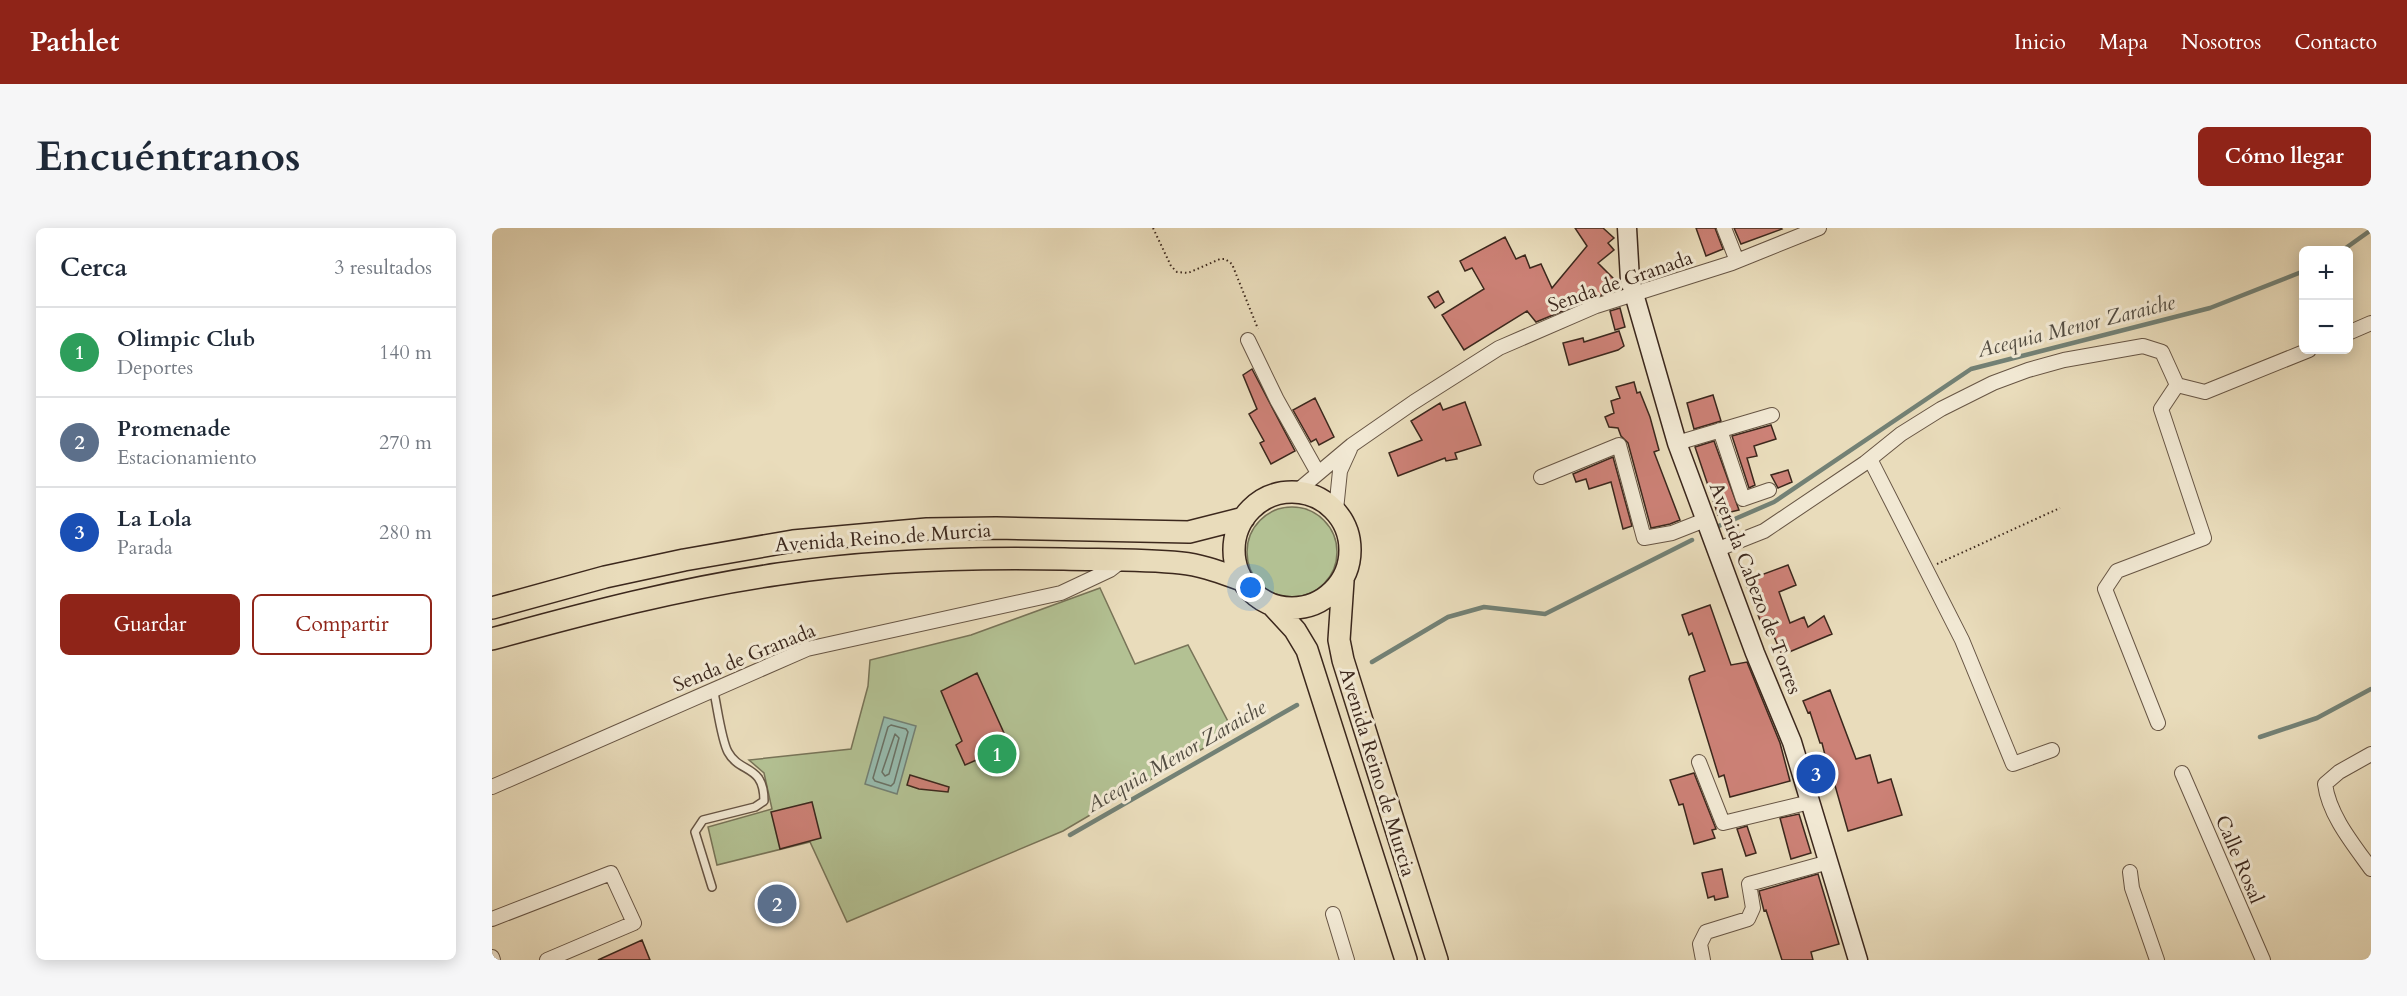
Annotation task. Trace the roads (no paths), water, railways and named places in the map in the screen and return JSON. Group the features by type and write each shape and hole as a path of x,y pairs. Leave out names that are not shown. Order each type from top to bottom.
{"main road":[{"path":"1296,492 1318,497 1336,510 1348,530 1351,551 1347,572 1329,596 1312,605 1292,609 1266,608 1255,595 1242,589 1234,560 1235,538 1244,518 1258,503 1276,494 1296,492"},
{"name":"Avenida Reino de Murcia","path":"492,608 616,574 793,541 927,529 1189,532 1244,518"},
{"name":"Avenida Reino de Murcia","path":"492,639 622,604 722,583 781,573 890,562 941,559 1123,560 1183,563 1213,569 1242,589"},
{"name":"Avenida Reino de Murcia","path":"1343,580 1339,640 1343,660 1437,960"},
{"name":"Avenida Reino de Murcia","path":"1266,608 1295,630 1307,650 1406,960"}],"street":[{"name":"Avenida Cabezo de Torres","path":"1627,228 1629,274 1677,443 1755,653 1792,742 1858,960"},
{"path":"1724,228 1737,261"},
{"name":"Senda de Granada","path":"1296,492 1352,445 1499,348 1596,306 1737,261 1802,231 1819,228"},
{"path":"2353,331 2371,323"},
{"path":"1248,340 1277,400 1318,473"},
{"path":"1716,550 1764,531 1870,459 1901,434 1941,409 1993,383 2028,370 2064,360 2143,346 2162,352 2177,385"},
{"path":"2177,385 2205,392 2299,354"},
{"path":"2158,723 2105,589 2117,571 2204,538 2160,409 2177,385"},
{"path":"1677,443 1772,414"},
{"path":"1720,430 1743,499 1768,490"},
{"path":"1336,510 1340,471 1352,445"},
{"path":"1541,477 1619,445 1644,538 1672,533 1705,520"},
{"path":"1870,459 1962,640 2013,764 2052,750"},
{"name":"Senda de Granada","path":"492,788 713,688 807,649 1061,593 1110,570 1123,560"},
{"path":"2371,754 2339,772 2325,784 2327,798 2352,843 2371,869"},
{"path":"1700,762 1723,823 1810,802"},
{"name":"Calle Rosal","path":"2182,773 2263,960"},
{"path":"1703,960 1700,944 1706,932 1748,919 1753,908 1749,884 1829,862"},
{"path":"2130,872 2132,888 2157,960"},
{"path":"492,919 611,873 634,923 547,960"},
{"path":"1333,914 1347,960"}],"lane":[{"path":"712,887 695,832 703,820 755,807 764,801 764,789 754,771 735,761 727,751 713,688"}],"water":[{"path":"884,717 916,726 897,794 865,784"}],"waterway":[{"name":"Acequia Menor Zaraiche","path":"2349,246 2371,230"},
{"name":"Acequia Menor Zaraiche","path":"1714,528 1774,502 1971,369 2210,308 2299,273"},
{"name":"Acequia Menor Zaraiche","path":"1372,662 1448,617 1484,607 1545,614 1692,540"},
{"path":"2260,737 2317,718 2371,689"},
{"name":"Acequia Menor Zaraiche","path":"1070,835 1297,705"}],"place":[{"name":"Olimpic Club","path":"997,754"},
{"name":"La Lola","path":"1816,774"},
{"name":"Promenade","path":"777,904"}]}
